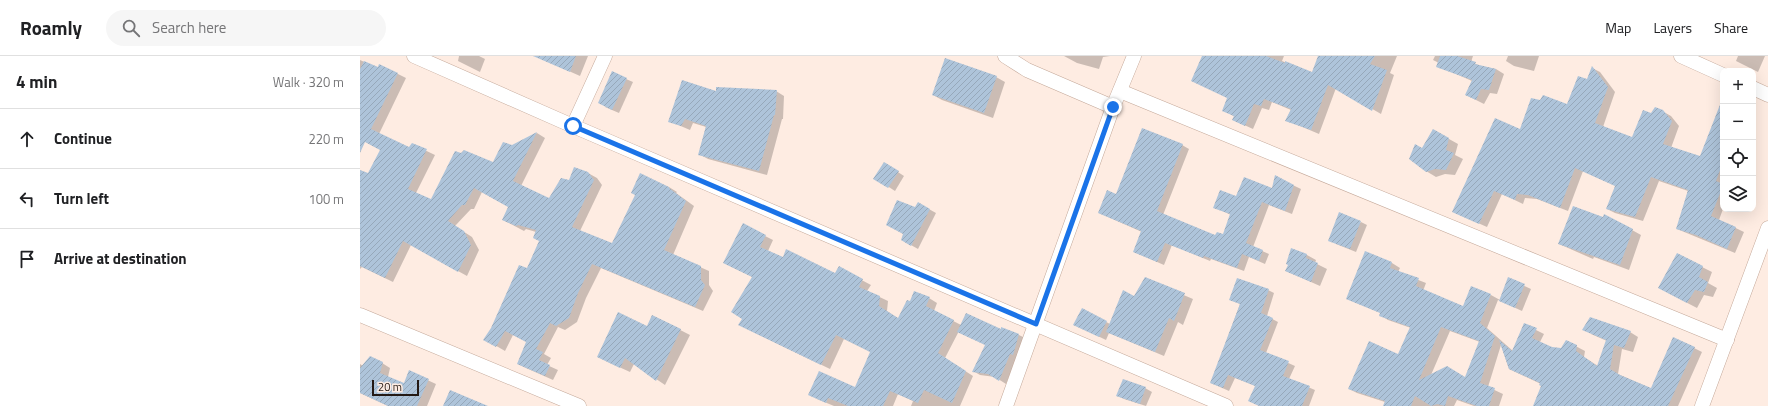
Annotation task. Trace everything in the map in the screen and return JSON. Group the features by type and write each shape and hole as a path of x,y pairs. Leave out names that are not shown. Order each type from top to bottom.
{"street":[{"path":"414,56 573,126 1226,406"},
{"path":"573,126 605,56"},
{"path":"1005,56 1027,70 1113,107"},
{"path":"1006,406 1113,107 1134,56"},
{"path":"1680,56 1720,74"},
{"path":"1756,89 1768,94"},
{"path":"1120,91 1727,340"},
{"path":"1702,406 1768,228"},
{"path":"360,315 579,406"}],"building":[{"path":"533,56 576,56 570,72"},
{"path":"1202,56 1266,56 1285,63 1285,61 1312,72 1318,56 1375,56 1370,64 1387,70 1372,111 1328,85 1311,130 1285,121 1291,109 1264,99 1261,106 1254,104 1245,126 1232,120 1234,116 1222,111 1227,98 1191,81"},
{"path":"1440,56 1457,56 1476,62 1475,64 1496,69 1489,90 1481,89 1476,100 1465,95 1472,80 1436,67"},
{"path":"945,58 997,76 984,113 932,95"},
{"path":"364,61 378,67 379,64 398,73 371,129 409,147 412,143 427,149 408,189 431,199 455,151 461,153 464,150 493,162 503,142 512,145 537,132 513,181 549,198 561,178 569,180 574,167 588,172 594,180 572,227 612,243 635,195 631,193 640,173 669,187 686,201 664,250 701,266 701,280 705,285 695,307 592,264 578,293 569,318 556,326 550,323 536,349 543,352 539,360 550,365 545,376 517,364 526,342 505,331 496,347 483,340 491,328 519,265 527,268 539,241 533,238 536,230 518,225 516,226 502,220 508,207 474,188 465,205 462,205 448,221 464,231 471,245 458,272 403,241 385,278 360,266 360,170 368,173 380,150 365,142 360,153 360,69"},
{"path":"1592,66 1608,87 1595,123 1632,137 1643,110 1651,113 1655,107 1663,110 1672,121 1663,144 1700,156 1720,105 1720,170 1716,181 1720,183 1720,194 1711,216 1736,227 1727,249 1696,235 1676,229 1688,190 1651,177 1635,217 1606,209 1615,186 1575,168 1560,208 1528,195 1517,194 1515,200 1494,191 1479,224 1452,212 1495,118 1520,129 1531,98 1540,100 1543,95 1567,104 1578,76 1587,79"},
{"path":"612,71 627,78 612,110 598,103"},
{"path":"682,80 716,91 716,87 777,90 775,115 759,171 698,155 706,126 685,119 681,126 668,122"},
{"path":"1142,128 1183,144 1157,211 1215,235 1217,232 1223,234 1230,214 1213,208 1220,190 1236,196 1244,177 1272,188 1275,175 1294,185 1285,211 1262,202 1246,243 1263,250 1259,261 1242,254 1237,268 1204,256 1203,258 1165,243 1157,262 1133,252 1141,231 1098,213 1107,190 1116,194"},
{"path":"1433,129 1449,138 1446,150 1454,153 1446,170 1435,169 1426,172 1409,159 1415,144 1422,148"},
{"path":"884,162 899,171 888,188 873,179"},
{"path":"897,200 915,207 918,202 930,209 911,246 901,240 903,234 886,225"},
{"path":"1573,206 1603,217 1604,214 1633,229 1620,265 1558,244"},
{"path":"1339,212 1361,221 1350,249 1328,241"},
{"path":"743,223 766,235 760,247 783,257 786,249 835,273 839,266 863,279 859,287 880,296 879,306 898,318 907,300 910,301 914,291 930,297 926,306 954,320 938,353 966,371 952,403 924,390 918,403 890,391 883,406 848,406 828,398 826,403 808,395 819,371 855,387 870,352 836,335 821,365 738,325 742,319 731,312 752,277 723,263"},
{"path":"1291,248 1307,254 1306,258 1318,263 1311,282 1285,271 1288,265 1286,264"},
{"path":"1365,251 1392,262 1390,268 1419,278 1416,286 1463,306 1471,286 1491,294 1480,323 1495,336 1480,383 1495,388 1489,406 1477,406 1448,396 1445,406 1437,404 1431,406 1415,396 1411,406 1383,406 1385,401 1348,389 1369,341 1398,354 1410,327 1379,316 1380,313 1346,299","holes":["1441,327 1479,341 1465,377 1447,366 1419,380"]},
{"path":"1677,253 1703,266 1699,277 1708,282 1704,292 1695,290 1687,303 1658,288"},
{"path":"1145,277 1185,293 1174,321 1169,318 1155,352 1106,332 1123,290 1134,296"},
{"path":"1508,277 1525,284 1515,308 1499,301"},
{"path":"1237,278 1269,289 1261,313 1273,318 1260,350 1289,361 1283,376 1310,386 1302,406 1259,406 1248,401 1255,386 1228,375 1223,388 1210,383 1240,304 1229,300"},
{"path":"1082,308 1107,321 1099,337 1073,325"},
{"path":"618,312 647,326 652,315 681,329 656,381 625,358 620,368 597,357"},
{"path":"966,313 1001,329 1001,327 1019,334 1013,355 1010,354 999,381 988,374 972,372 985,345 957,332"},
{"path":"1590,317 1631,331 1624,348 1614,345 1610,369 1620,375 1651,388 1673,337 1695,347 1668,406 1533,406 1541,386 1539,385 1540,383 1509,369 1499,340 1512,351 1524,323 1537,328 1532,338 1552,347 1561,348 1566,340 1577,345 1576,351 1597,366 1606,340 1582,330"},
{"path":"370,356 383,362 380,373 404,383 409,370 429,379 417,406 388,406 360,393 360,368"},
{"path":"1123,379 1146,387 1140,404 1116,396"},
{"path":"450,390 488,406 443,406"}],"route":[{"path":"573,126 1036,324 1113,107"}]}
